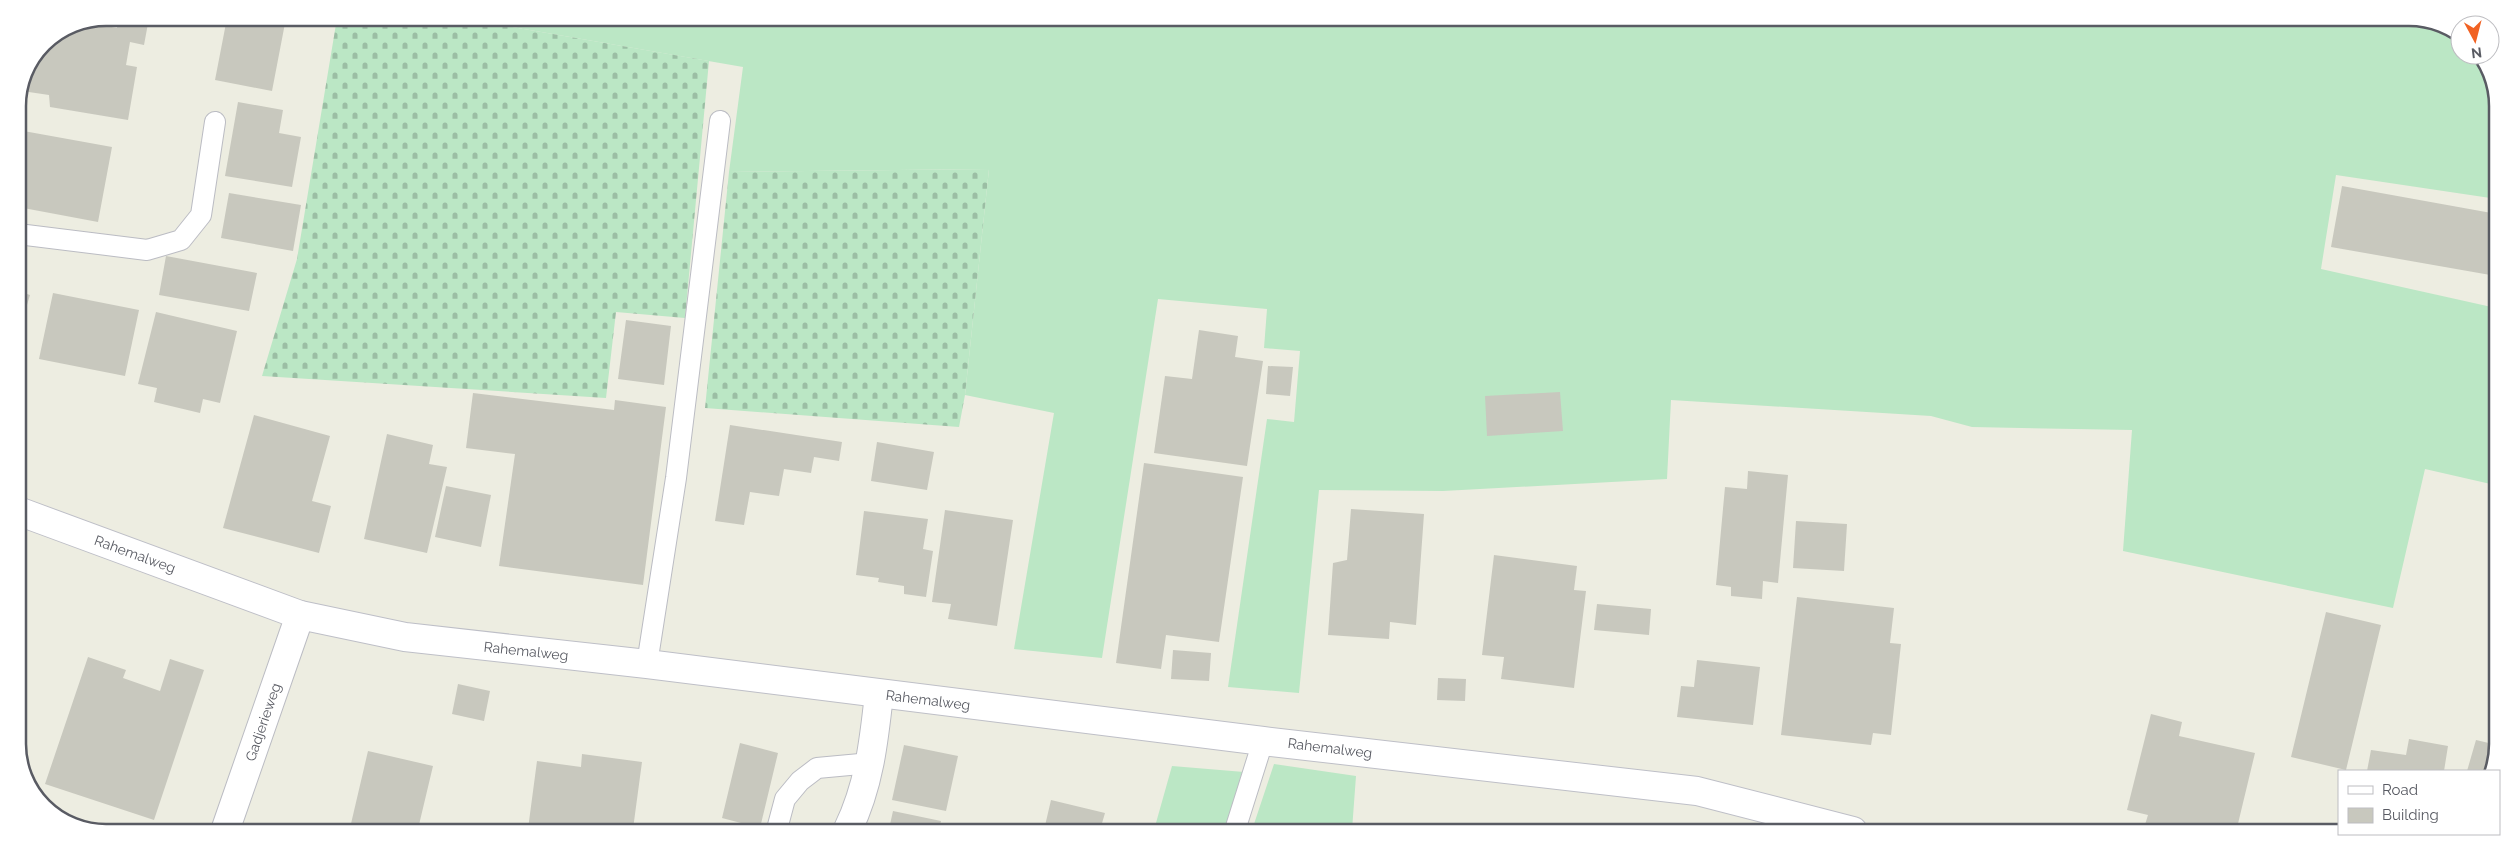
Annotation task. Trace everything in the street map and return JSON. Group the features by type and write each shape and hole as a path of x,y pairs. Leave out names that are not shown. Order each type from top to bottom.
{"street":[{"name":"Rahemalweg","path":"26,514 300,615 405,638 647,664 1263,741 1697,790 1826,824"},
{"name":"Gadjerieweg","path":"227,824 300,615"},
{"path":"850,824 860,805 871,763 880,694"}],"lane":[{"path":"647,664 676,478 720,121"},
{"path":"26,235 147,250 181,240 201,215 215,122"},
{"path":"1237,824 1263,741"},
{"path":"778,824 785,799 800,781 817,768 871,763"}],"green space":[{"path":"336,26 506,26 709,61 685,318 616,312 606,398 262,376 297,259"},
{"path":"506,26 2419,27 2435,30 2450,38 2450,65 2477,65 2483,75 2489,101 2489,198 2336,175 2321,269 2489,306 2489,484 2425,469 2393,608 2123,551 2132,430 1972,427 1931,416 1671,400 1667,479 1443,491 1319,490 1299,693 1228,687 1267,419 1294,422 1300,351 1264,348 1267,309 1158,299 1102,658 1014,649 1054,413 965,395 989,169 729,172 743,67"},
{"path":"989,169 965,395 959,427 705,408 729,172"},
{"path":"1274,764 1356,776 1352,824 1254,824"},
{"path":"1172,766 1244,772 1228,824 1156,824"}],"building":[{"path":"106,26 117,28 117,26 148,26 144,45 130,42 126,65 137,67 128,120 50,107 49,95 28,92 32,75 40,62 62,40 75,32 90,28"},
{"path":"225,26 284,26 272,91 215,80"},
{"path":"238,102 283,110 279,133 301,137 292,187 225,176"},
{"path":"26,131 112,147 98,222 26,208"},
{"path":"2342,186 2489,213 2489,275 2331,247"},
{"path":"229,193 301,205 293,251 221,238"},
{"path":"166,256 257,273 249,311 159,295"},
{"path":"53,293 139,310 125,376 39,359"},
{"path":"26,294 30,295 26,308"},
{"path":"156,312 237,331 220,403 203,399 200,413 154,402 157,388 138,384"},
{"path":"626,320 671,326 664,385 618,379"},
{"path":"1199,330 1238,336 1235,357 1263,361 1247,466 1154,453 1165,376 1192,379"},
{"path":"1268,366 1293,367 1290,396 1266,394"},
{"path":"1560,392 1563,431 1487,436 1485,396"},
{"path":"473,393 614,410 615,400 666,407 643,585 499,566 515,454 466,448"},
{"path":"254,415 330,436 312,501 331,506 319,553 223,528"},
{"path":"730,425 842,442 839,461 814,457 811,473 784,469 779,496 750,492 744,525 715,521"},
{"path":"387,434 433,445 429,464 447,467 427,553 364,539"},
{"path":"877,442 934,452 927,490 871,481"},
{"path":"1144,463 1243,477 1219,642 1166,635 1161,669 1116,663"},
{"path":"1748,471 1788,475 1778,583 1763,581 1762,599 1731,596 1731,587 1716,585 1725,487 1747,489"},
{"path":"446,486 491,495 481,547 435,537"},
{"path":"1351,509 1424,514 1416,625 1390,622 1389,639 1328,635 1333,563 1347,560"},
{"path":"945,510 1013,520 997,626 948,619 951,604 932,602"},
{"path":"864,511 928,519 923,549 933,551 926,597 904,594 904,586 878,582 879,578 856,575"},
{"path":"1796,521 1847,524 1844,571 1793,568"},
{"path":"1494,555 1577,566 1574,590 1586,591 1574,688 1501,679 1504,657 1482,655"},
{"path":"1797,597 1894,608 1890,643 1901,644 1891,735 1873,733 1871,745 1781,735"},
{"path":"1597,604 1651,609 1649,635 1594,630"},
{"path":"2326,612 2381,625 2346,770 2291,757"},
{"path":"1173,650 1211,653 1209,681 1171,679"},
{"path":"88,657 126,670 123,678 160,691 170,659 204,670 154,820 45,784"},
{"path":"1697,660 1760,667 1753,725 1677,717 1681,686 1694,687"},
{"path":"1438,678 1466,679 1465,701 1437,700"},
{"path":"458,684 490,691 484,721 452,714"},
{"path":"2151,714 2182,722 2179,736 2255,753 2238,824 2145,824 2148,815 2127,810"},
{"path":"2409,739 2448,746 2444,770 2367,770 2371,750 2406,755"},
{"path":"2476,740 2489,743 2485,770 2467,770"},
{"path":"740,743 778,753 761,824 745,824 722,818"},
{"path":"904,745 958,756 946,811 892,800"},
{"path":"368,751 433,766 419,824 351,824"},
{"path":"582,754 642,762 634,824 529,824 537,761 581,767"},
{"path":"1051,800 1105,813 1102,824 1045,824"},
{"path":"893,811 941,821 940,824 890,824"}]}
